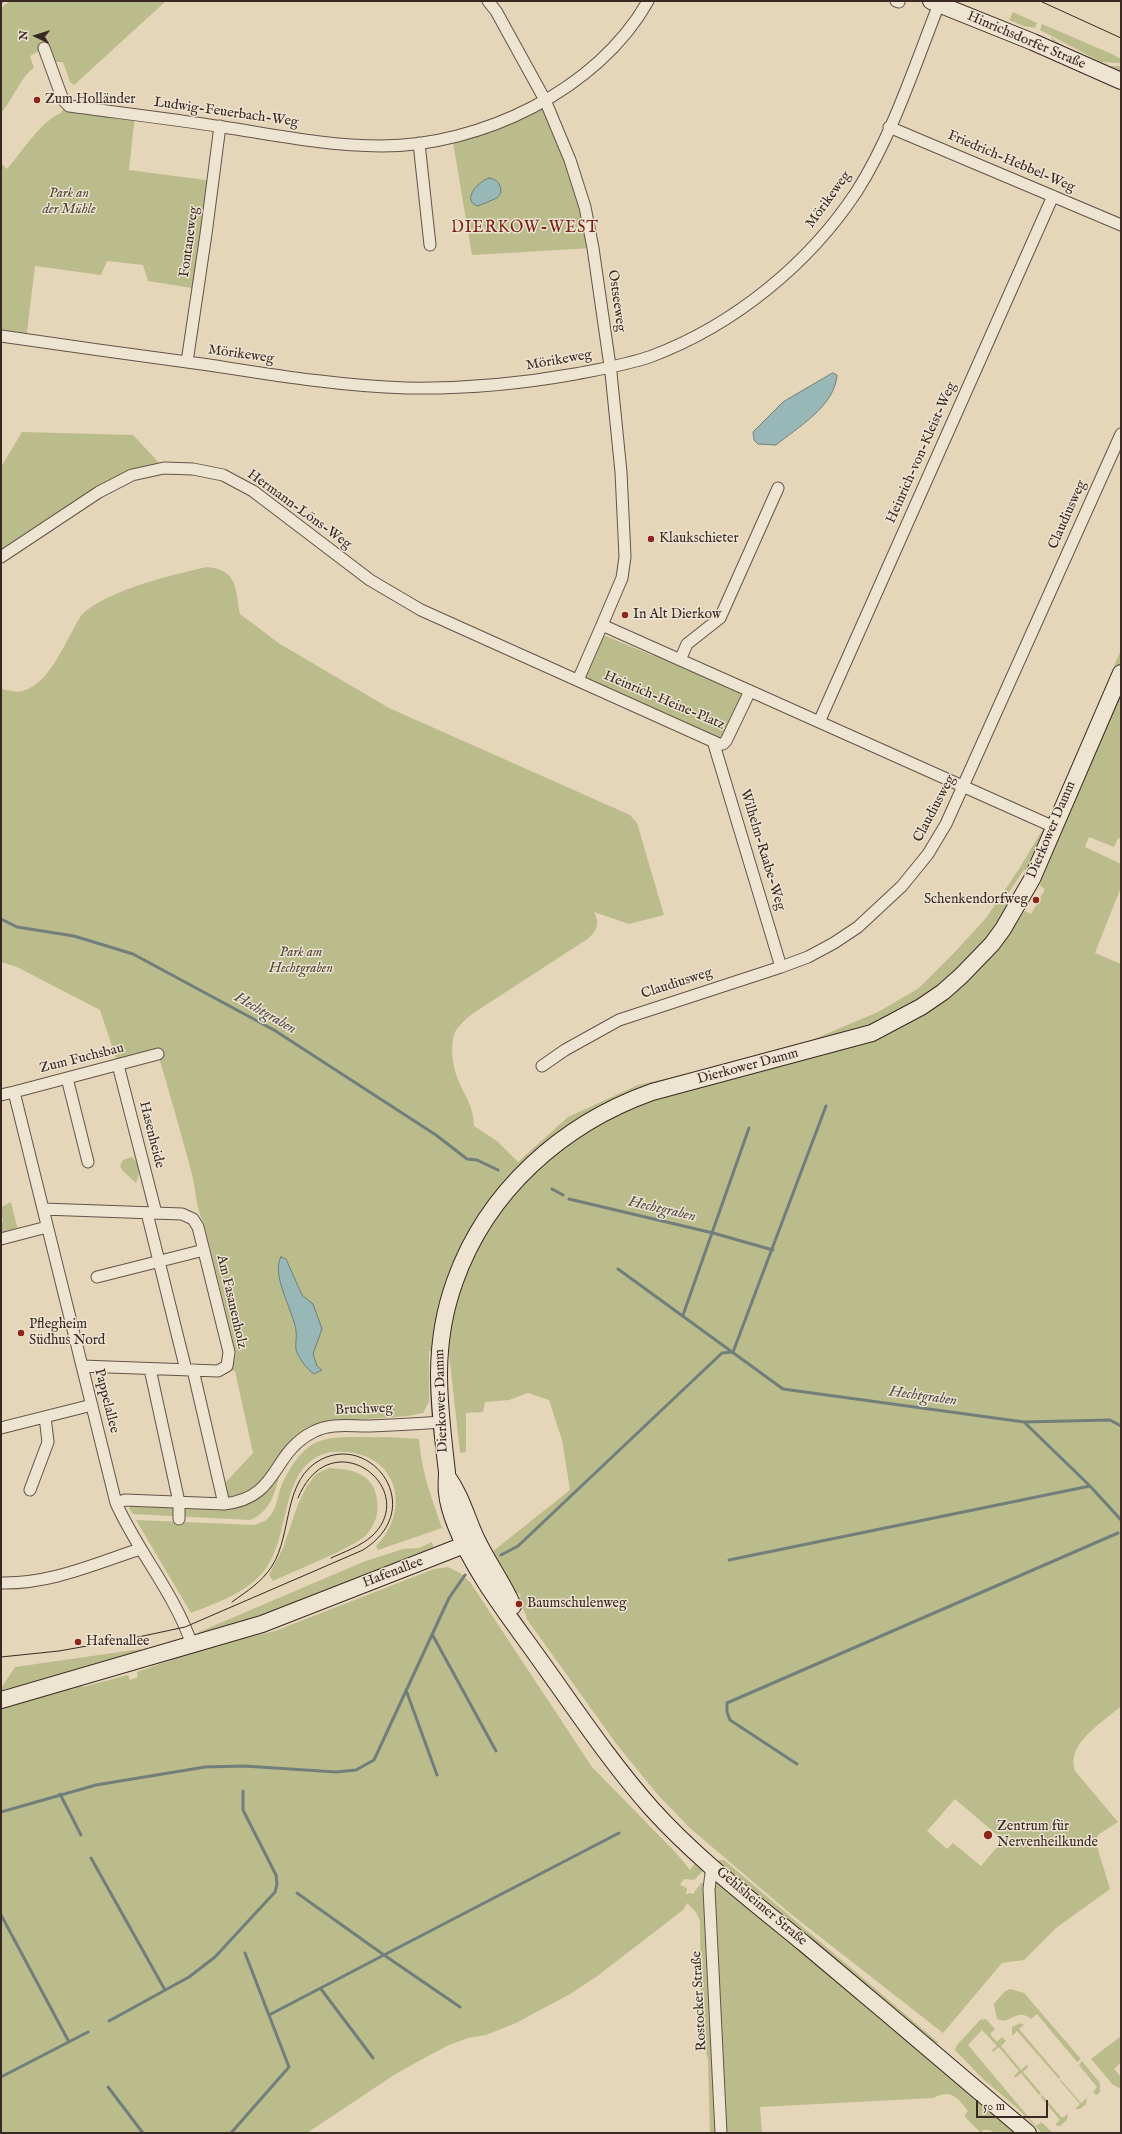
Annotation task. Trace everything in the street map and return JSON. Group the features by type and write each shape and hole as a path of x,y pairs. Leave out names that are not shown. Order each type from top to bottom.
{"street":[{"name":"Ostseeweg","path":"488,1 496,11 545,100 570,160 585,207 610,368 621,472 625,557 622,578 602,625"},
{"name":"Ludwig-Feuerbach-Weg","path":"44,48 63,100 69,106 348,145 382,146 419,143 452,136 487,126 545,100 577,80 606,56 634,25 648,1"},
{"name":"Hinrichsdorfer Straße","path":"937,2 1121,81"},
{"name":"Mörikeweg","path":"1,336 307,380 408,388 505,385 610,368 651,356 683,343 717,324 748,304 780,278 828,230 856,191 876,157 937,2"},
{"name":"Fontaneweg","path":"187,362 220,126"},
{"name":"Friedrich-Hebbel-Weg","path":"889,127 1121,225"},
{"path":"419,143 430,245"},
{"name":"Heinrich-von-Kleist-Weg","path":"819,722 1053,196"},
{"name":"Claudiusweg","path":"542,1066 564,1050 619,1020 808,957 834,943 858,926 902,886 928,854 946,824 1121,434"},
{"name":"Hermann-Löns-Weg","path":"1,556 99,492 132,475 164,468 193,469 223,475 252,491 344,561 399,598 578,680"},
{"path":"680,660 687,644 720,618 778,488"},
{"path":"578,680 602,625 1054,827"},
{"name":"Dierkower Damm","path":"470,1542 459,1492 447,1476 440,1422 439,1346 444,1318 456,1277 481,1225 505,1193 535,1162 580,1126 622,1103 652,1092 872,1033 921,1007 956,980 992,944 1012,915 1030,883 1121,673"},
{"name":"Heinrich-Heine-Platz","path":"578,680 713,741 723,744 726,741 750,691"},
{"name":"Wilhelm-Raabe-Weg","path":"713,741 781,967"},
{"name":"Zum Fuchsbau","path":"14,1092 158,1054"},
{"name":"Hasenheide","path":"118,1065 151,1213"},
{"path":"66,1078 88,1162"},
{"path":"1,1095 14,1092"},
{"name":"Pappelallee","path":"14,1092 116,1503 140,1549 183,1621 192,1645"},
{"name":"Am Fasanenholz","path":"43,1209 182,1214 193,1219 198,1227 204,1250 229,1358 227,1366 218,1372 82,1366"},
{"path":"151,1213 159,1262 190,1370 224,1504"},
{"path":"1,1239 47,1227"},
{"name":"Am Fasanenholz","path":"97,1277 204,1250"},
{"path":"150,1369 179,1502 179,1519"},
{"path":"1,1428 92,1405"},
{"path":"30,1490 48,1442 45,1417"},
{"name":"Bruchweg","path":"116,1503 126,1500 224,1504 247,1500 258,1493 295,1444 314,1431 335,1425 365,1426 440,1422"},
{"name":"Hafenallee","path":"1,1700 262,1624 470,1542"},
{"name":"Gehlsheimer Straße","path":"470,1542 508,1594 530,1646 638,1793 712,1873 941,2058 1028,2133"},
{"path":"1,1583 29,1582 62,1576 140,1549"},
{"name":"Rostocker Straße","path":"712,1873 709,1889 721,2133"}],"green space":[{"path":"10,1 166,1 74,85 70,82 63,62 49,62 44,48 30,56 34,68 26,75 1,113 1,8"},
{"path":"1013,12 1037,23 1035,28 1024,26 1009,20"},
{"path":"1042,24 1112,54 1121,59 1121,63 1101,62 1040,30"},
{"path":"1051,37 1067,48 1084,58 1054,43"},
{"path":"1094,64 1121,66 1121,75 1097,65"},
{"path":"545,100 593,248 472,255 452,136"},
{"name":"Park an der Mühle","path":"66,103 135,115 129,170 213,181 198,289 148,281 143,265 107,261 101,275 35,266 26,340 1,336 1,163 7,169 39,130 46,123 61,113"},
{"path":"22,432 133,435 164,468 132,475 1,557 1,467"},
{"name":"Park am Hechtgraben","path":"207,567 225,572 230,576 236,588 240,614 280,644 389,708 630,815 637,823 664,915 629,924 594,912 597,920 597,926 589,938 472,1014 464,1021 454,1034 452,1051 455,1070 471,1108 474,1126 497,1141 518,1162 568,1117 638,1085 786,1051 878,1012 919,988 986,918 1019,869 1046,824 1121,650 1121,839 1118,838 1114,847 1089,837 1085,847 1121,864 1121,887 1095,953 1121,964 1121,1706 1088,1734 1076,1751 1074,1761 1075,1771 1118,1822 1099,1834 1095,1840 1110,1889 1056,1928 1024,1960 1002,1963 943,2033 792,1915 691,1829 658,1795 618,1746 526,1618 527,1617 518,1598 521,1597 519,1593 516,1594 514,1592 499,1571 504,1570 492,1552 570,1490 562,1440 549,1400 528,1393 509,1400 485,1402 483,1412 466,1413 466,1452 460,1453 449,1353 429,1351 429,1402 423,1413 408,1416 328,1422 272,1468 253,1490 229,1500 225,1483 253,1453 235,1371 229,1370 233,1366 236,1353 204,1224 198,1206 192,1174 158,1054 118,1065 100,1010 17,967 1,962 1,689 19,692 31,688 38,682 52,667 80,617 99,602 145,583","holes":["1044,865 1040,886 1045,889 1031,914 1025,911 1008,932 998,923 1007,904 1005,903 1009,896 1007,895 1024,870 1027,872","955,1799 1003,1840 981,1866 953,1843 947,1849 927,1831"]},
{"path":"601,634 654,656 655,653 741,691 743,694 722,740 712,737 593,681 591,683 585,680 584,671"},
{"path":"132,1157 141,1167 136,1183 123,1171 120,1166 123,1160"},
{"path":"11,1202 19,1234 1,1239 1,1223 3,1222 1,1207"},
{"path":"387,1437 419,1439 425,1474 442,1528 378,1550 376,1546 387,1532 393,1518 396,1503 394,1488 389,1475 379,1464 366,1456 348,1452 334,1452 321,1455 308,1464 298,1476 287,1507 278,1541 272,1557 264,1571 257,1579 240,1591 221,1601 191,1613 136,1520 255,1525 265,1521 272,1514 280,1490 291,1467 308,1447 330,1438"},
{"path":"329,1468 356,1472 372,1484 377,1497 378,1508 374,1524 367,1534 350,1546 273,1581 269,1575 283,1548 298,1504 307,1486 316,1474"},
{"path":"281,1470 272,1500 263,1511 250,1520 133,1514 129,1508 133,1504 228,1508"},
{"path":"432,1542 434,1549 275,1614 201,1635 199,1632 363,1562 403,1549 419,1548"},
{"path":"448,1567 460,1573 470,1582 592,1767 677,1854 690,1870 697,1860 702,1865 702,1872 694,1880 684,1879 680,1885 687,1888 686,1895 689,1893 693,1894 701,1883 712,1882 716,1878 1020,2133 994,2133 990,2130 983,2130 981,2133 965,2117 965,2114 968,2111 960,2101 949,2094 944,2094 933,2098 760,2107 762,2133 710,2133 708,2059 701,2037 700,1921 696,1912 687,1903 683,1910 596,1977 570,1994 516,2023 486,2035 468,2038 449,2045 426,2057 394,2075 307,2133 1,2133 1,1704 82,1682 83,1687 128,1675 130,1680 138,1677 137,1672 174,1659 181,1653 275,1631 434,1569"},
{"path":"141,1649 141,1651 108,1660 109,1663 1,1693 1,1688 15,1667"},
{"path":"719,1860 724,1860 939,2043 934,2043 716,1862"},
{"path":"1010,1989 1024,1993 1081,2059 1077,2062 1037,2014 1031,2019 1027,2016 1021,2015 1004,2021 997,2019 994,2004 1004,1992"},
{"path":"986,2019 995,2029 990,2034 997,2042 1002,2037 1006,2041 1001,2046 1021,2070 1027,2065 1028,2067 1023,2072 1041,2093 1039,2095 1021,2073 1015,2078 1014,2076 1019,2071 999,2047 993,2052 992,2050 997,2046 982,2030 968,2045 1036,2126 1041,2122 1052,2132 1059,2133 1042,2133 1016,2107 983,2079 955,2050 957,2045 980,2020"},
{"path":"1021,2023 1024,2025 1019,2029 1060,2077 1059,2079 1017,2031 1012,2036 1012,2027"},
{"path":"1121,2036 1121,2062 1114,2069 1121,2077 1121,2089 1113,2085 1091,2059"},
{"path":"1082,2061 1100,2083 1100,2092 1096,2095 1093,2092 1097,2087 1079,2065"},
{"path":"1061,2080 1081,2103 1087,2098 1086,2104 1080,2109 1075,2109 1080,2104 1060,2081"},
{"path":"1042,2095 1062,2118 1068,2114 1067,2120 1060,2126 1055,2125 1060,2120 1041,2097"}],"water":[{"path":"489,178 498,183 501,193 497,198 478,206 473,204 471,196 476,187 484,180"},
{"path":"833,373 837,375 835,386 823,406 814,415 776,445 758,444 754,440 753,432 783,402"},
{"path":"281,1257 286,1259 302,1295 313,1304 322,1329 313,1354 317,1366 322,1370 314,1374 304,1364 296,1350 296,1333 294,1323 278,1273 278,1264"}],"waterway":[{"name":"Hechtgraben","path":"1,919 17,927 74,936 133,954 274,1030 436,1135 467,1159 477,1160 498,1170"},
{"path":"733,1352 826,1106"},
{"path":"683,1315 749,1128"},
{"name":"Hechtgraben","path":"552,1189 563,1195"},
{"name":"Hechtgraben","path":"569,1199 713,1233 773,1250"},
{"name":"Hechtgraben","path":"618,1269 783,1389 1024,1422 1110,1420 1121,1426"},
{"path":"501,1555 518,1546 722,1353 733,1352"},
{"path":"1024,1422 1090,1486 1121,1520"},
{"path":"729,1560 1090,1486"},
{"path":"797,1764 730,1720 727,1712 727,1703 1118,1533"},
{"path":"1,1812 96,1785 205,1767 244,1766 336,1772 356,1770 374,1760 449,1598 465,1575"},
{"path":"432,1634 496,1751"},
{"path":"406,1690 437,1775"},
{"path":"109,2021 189,1977 215,1957 275,1892 277,1884 276,1875 243,1810 243,1791"},
{"path":"60,1794 81,1835"},
{"path":"297,1893 384,1955 619,1833"},
{"path":"91,1858 165,1990"},
{"path":"1,1915 69,2042"},
{"path":"231,2133 289,2067 245,1953"},
{"path":"269,2015 384,1955 460,2007"},
{"path":"321,1989 373,2058"},
{"path":"1,2077 88,2032"},
{"path":"108,2087 143,2133"}],"tram line":[{"path":"1040,1 1121,38"},
{"path":"1,1657 59,1651 185,1627 363,1550 382,1533 391,1515 392,1497 386,1480 375,1466 359,1457 341,1454 322,1459 309,1468 300,1480 294,1493 279,1553 272,1566 259,1582 232,1602"},
{"path":"298,1498 313,1475 331,1464 349,1462 366,1469 379,1482 386,1499 385,1518 368,1540 331,1558"}],"place":[{"name":"Zum Holländer","path":"37,100"},
{"name":"Klaukschieter","path":"651,539"},
{"name":"In Alt Dierkow","path":"625,615"},
{"name":"Schenkendorfweg","path":"1036,900"},
{"name":"Pflegheim Südhus Nord","path":"21,1333"},
{"name":"Baumschulenweg","path":"519,1604"},
{"name":"Hafenallee","path":"78,1642"},
{"name":"Zentrum für Nervenheilkunde","path":"988,1835"}],"district":[{"name":"DIERKOW-WEST","path":"525,229"}]}
